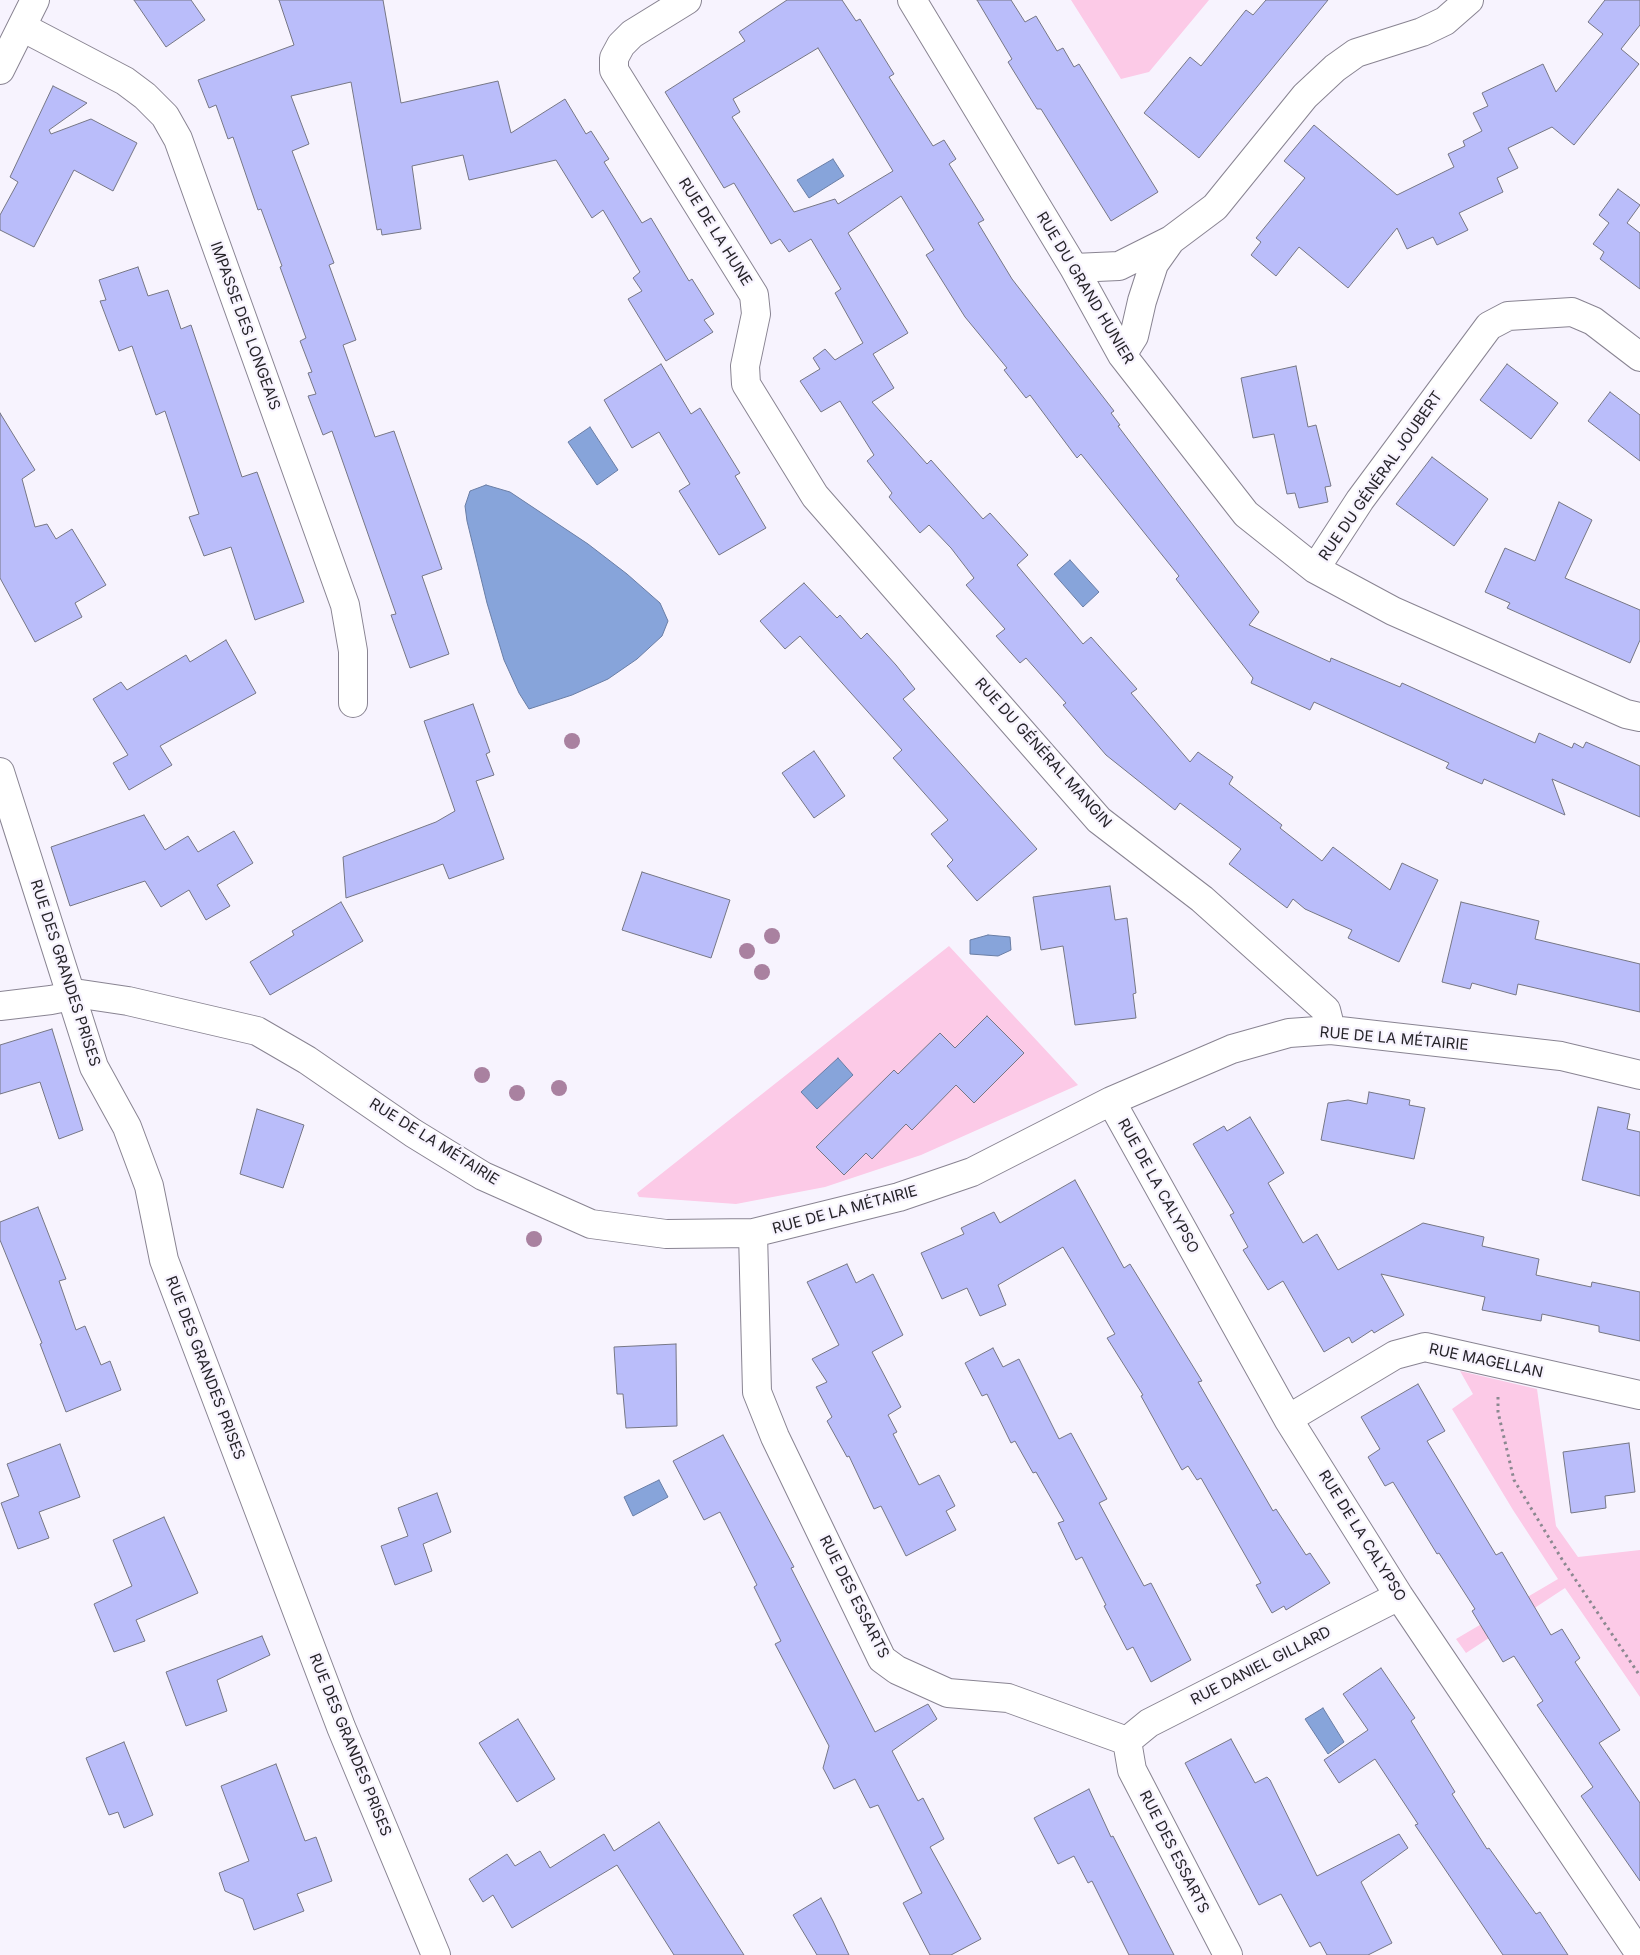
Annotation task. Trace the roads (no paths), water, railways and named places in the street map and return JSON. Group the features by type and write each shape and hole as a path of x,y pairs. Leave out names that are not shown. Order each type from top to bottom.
{"street":[{"path":"0,70 35,0"},
{"name":"RUE DE LA HUNE","path":"687,0 626,39 614,58 614,70 754,295 756,314 745,366 746,384 815,496"},
{"name":"RUE DU GRAND HUNIER","path":"912,0 1074,268 1122,355 1246,514 1315,569"},
{"path":"1074,268 1119,266 1171,240 1215,207 1305,96 1334,68 1356,53 1422,32 1445,21 1469,0"},
{"name":"IMPASSE DES LONGEAIS","path":"22,27 125,81 145,96 164,116 178,139 345,606 353,651 353,704"},
{"path":"1122,355 1134,336 1142,301 1154,264 1171,240"},
{"name":"RUE DU GÉNÉRAL JOUBERT","path":"1640,357 1593,321 1572,312 1508,316 1489,326 1360,500 1315,569 1392,611 1626,714 1640,717"},
{"name":"RUE DU GÉNÉRAL MANGIN","path":"815,496 1099,820 1202,899 1326,1010 1331,1030"},
{"name":"RUE DES GRANDES PRISES","path":"0,772 94,1067 127,1127 149,1186 164,1260 341,1727 436,1955"},
{"name":"RUE DE LA MÉTAIRIE","path":"0,1006 81,994 128,1001 256,1031 307,1060 413,1133 483,1176 591,1224 666,1234 753,1233 899,1197 972,1172 1111,1101 1232,1049 1289,1033 1331,1030 1561,1056 1640,1075"},
{"name":"RUE DE LA CALYPSO","path":"1111,1101 1288,1419 1399,1596 1640,1954"},
{"name":"RUE DES ESSARTS","path":"753,1233 757,1392 775,1437 882,1659 896,1670 948,1693 1008,1698 1127,1741 1132,1770 1228,1955"},
{"name":"RUE MAGELLAN","path":"1288,1419 1406,1351 1425,1347 1640,1395"},
{"name":"RUE DANIEL GILLARD","path":"1127,1741 1149,1723 1399,1596"}],"water":[{"path":"833,159 844,176 809,198 797,180"},
{"path":"590,427 618,470 597,485 568,442"},
{"path":"486,485 510,492 588,544 627,574 660,603 668,621 662,636 637,659 608,679 572,695 529,709 519,693 504,660 487,603 467,521 465,506 470,491"},
{"path":"1070,560 1099,592 1083,607 1054,574"},
{"path":"988,935 1010,937 1011,950 998,956 970,954 970,940"},
{"path":"838,1058 853,1075 817,1109 801,1092"},
{"path":"659,1480 668,1497 633,1516 624,1497"},
{"path":"1323,1708 1344,1742 1328,1754 1305,1719"}]}
